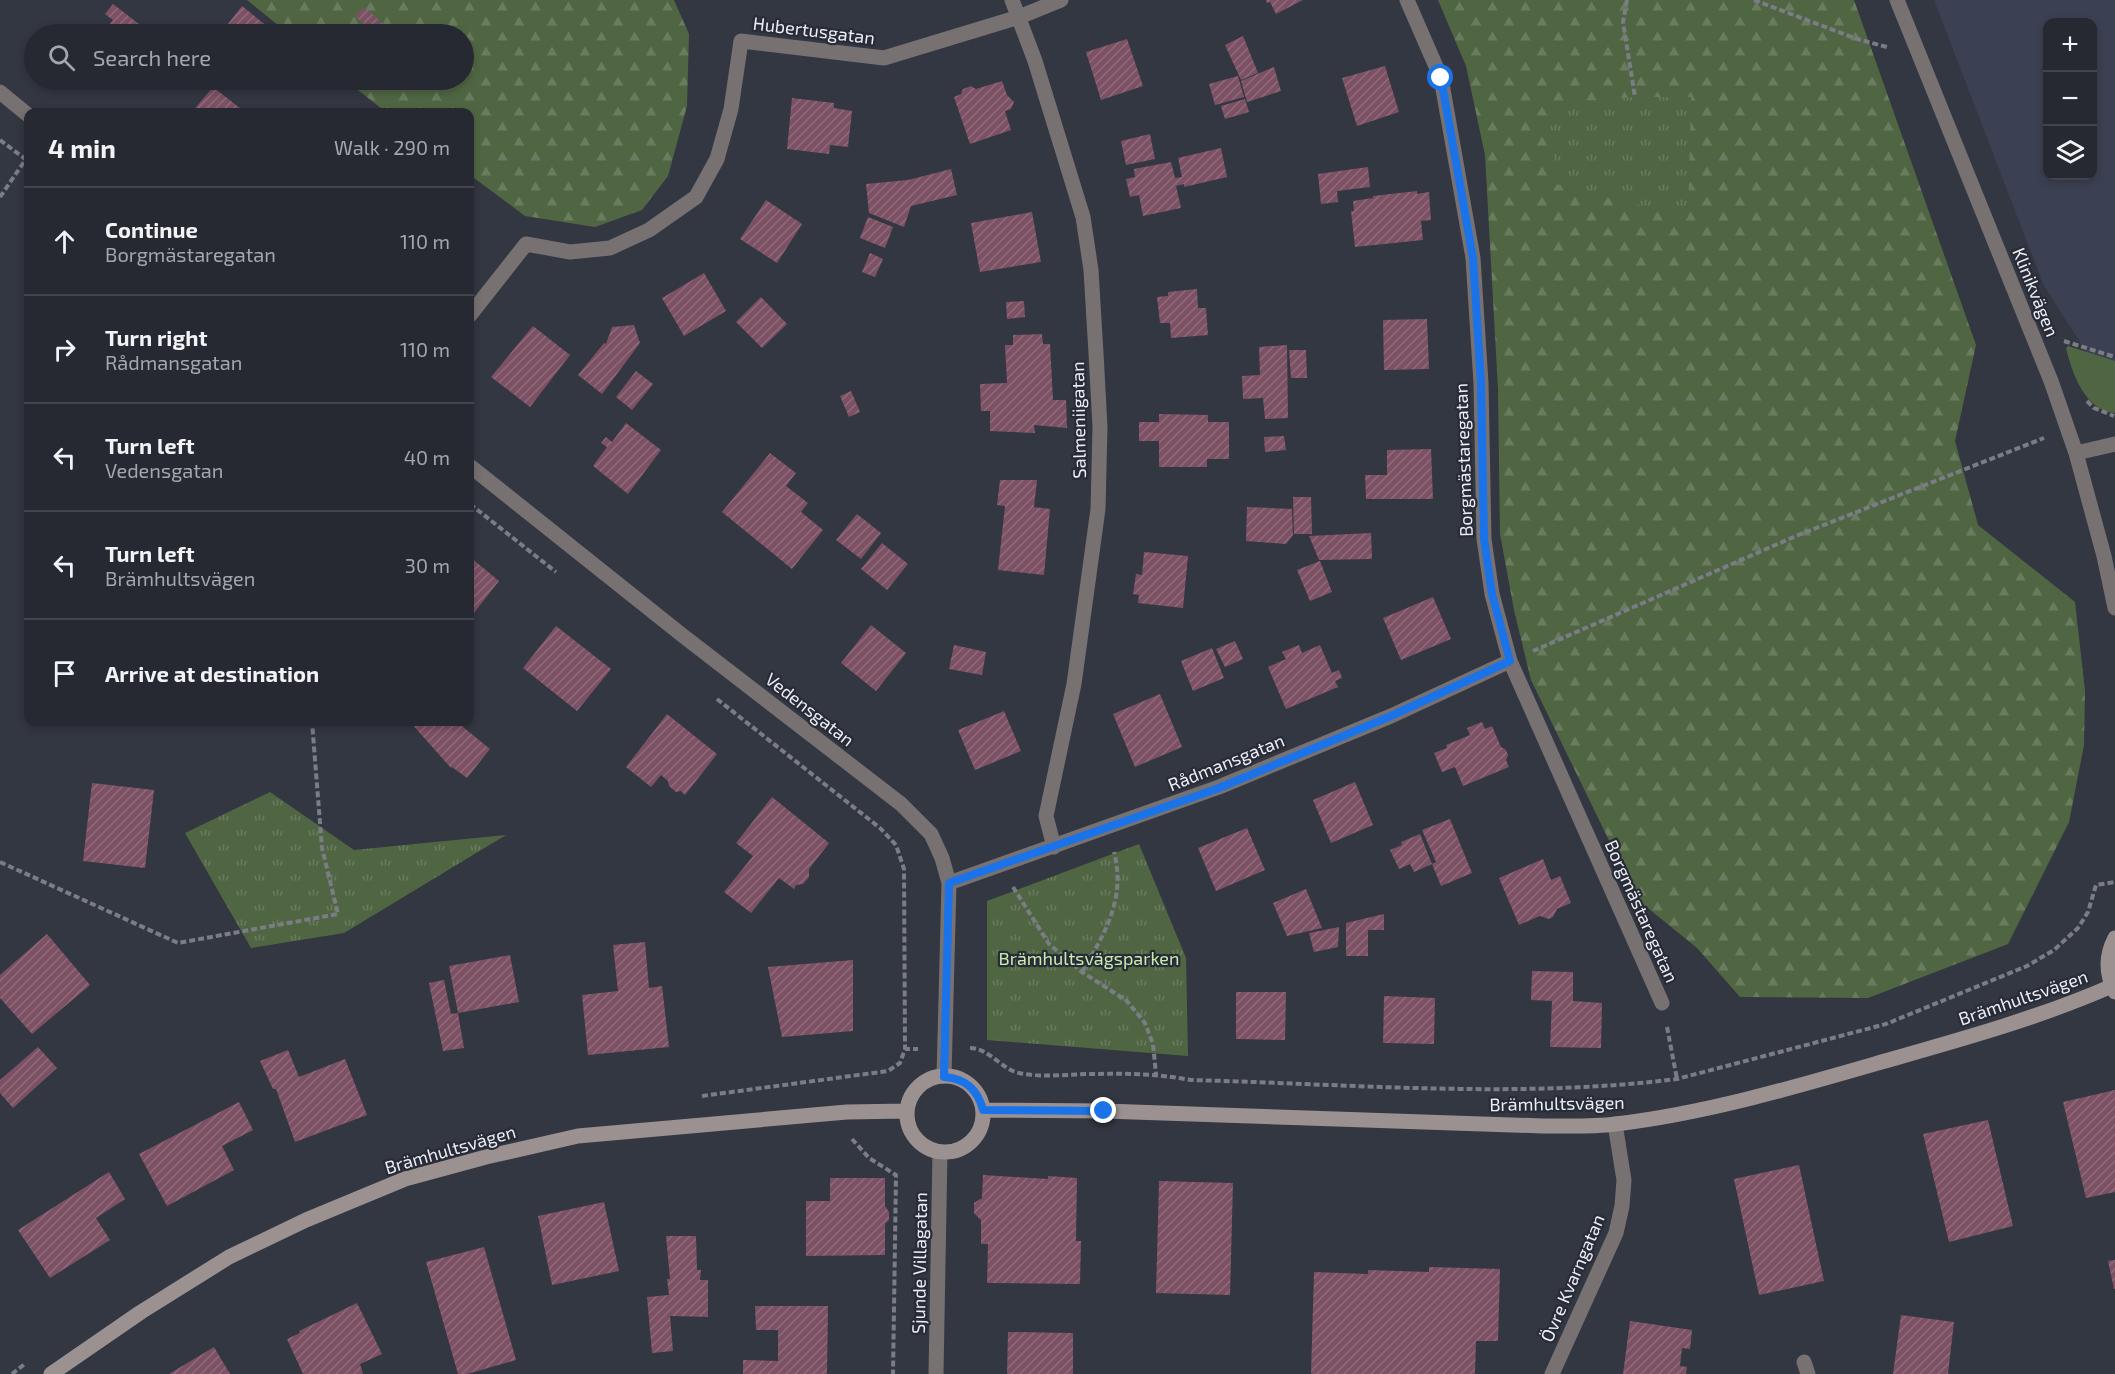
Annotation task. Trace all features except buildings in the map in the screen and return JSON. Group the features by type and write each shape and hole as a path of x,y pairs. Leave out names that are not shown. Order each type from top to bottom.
{"street":[{"name":"Salmeniigatan","path":"1012,0 1063,147 1083,217 1091,270 1100,427 1098,509 1074,684 1046,816 1054,847"},
{"name":"Hubertusgatan","path":"474,310 526,244 570,252 610,248 649,230 696,197 717,159 731,110 741,40 884,58 1019,17 1060,0"},
{"name":"Borgmästaregatan","path":"1407,0 1441,78 1473,258 1481,383 1484,539 1492,594 1510,661 1662,1003"},
{"name":"Klinikvägen","path":"1897,0 2047,370 2076,453 2104,556 2115,608"},
{"path":"0,92 24,112"},
{"path":"2076,453 2115,444"},
{"name":"Vedensgatan","path":"474,469 682,635 901,804 931,834 942,858 949,883 944,1077"},
{"name":"Rådmansgatan","path":"949,883 1219,788 1391,716 1510,661"},
{"name":"Brämhultsvägen","path":"983,1110 1104,1111 1543,1126 1615,1124 1680,1114 1867,1067 2001,1028 2114,989 2108,965 2115,938"},
{"path":"933,1078 962,1080 976,1092 983,1110 979,1133 972,1142 952,1152 929,1149 919,1142 908,1123 909,1100 915,1090 933,1078"},
{"name":"Brämhultsvägen","path":"51,1374 141,1312 229,1257 306,1220 405,1179 486,1157 578,1136 847,1112 907,1111"},
{"name":"Övre Kvarngatan","path":"1552,1374 1616,1233 1622,1206 1624,1180 1615,1124"},
{"name":"Sjunde Villagatan","path":"936,1374 940,1152"}],"path":[{"path":"1627,0 1623,22 1635,97"},
{"path":"1754,0 1857,39 1920,55"},
{"path":"0,140 24,158"},
{"path":"0,197 24,164"},
{"path":"2058,339 2115,357"},
{"path":"1510,661 1796,536 2044,438 2041,428"},
{"path":"474,507 563,578"},
{"path":"712,695 880,828 896,845 904,869 905,1049"},
{"path":"0,862 178,943 338,914 322,848 312,726"},
{"path":"1082,972 1108,928 1115,900 1118,867 1108,828"},
{"path":"1002,865 1021,902 1049,944 1082,972 1127,1001 1145,1023 1153,1044 1156,1074"},
{"path":"1662,1003 1677,1079"},
{"path":"846,1077 849,1136 869,1158 896,1175 893,1374"}],"shaded area":[{"path":"1934,0 2115,0 2115,397 2044,286"}],"green space":[{"path":"247,0 674,0 689,34 687,106 668,176 642,210 595,227 525,216 474,178 474,108 381,108 358,90 474,90 474,24 277,24"},
{"path":"1438,0 1854,0 1976,345 1955,441 1978,525 2075,602 2085,691 2084,745 2069,822 2008,944 1868,998 1740,997 1697,948 1638,900 1531,680 1514,610 1500,534 1498,389 1485,155 1466,66"},
{"path":"1635,97 1691,97 1688,218 1556,184 1548,103"},
{"path":"2068,346 2115,361 2115,413 2096,406 2088,398 2076,379 2066,348"},
{"path":"270,792 354,850 506,835 344,933 251,948 185,833"},
{"name":"Brämhultsvägsparken","path":"1139,844 1186,958 1188,1056 987,1040 987,901"}],"route":[{"path":"1104,1111 983,1110 981,1101 970,1086 962,1080 944,1077 949,883 1219,788 1391,716 1510,661 1492,594 1484,539 1481,383 1473,258 1441,78"}]}
